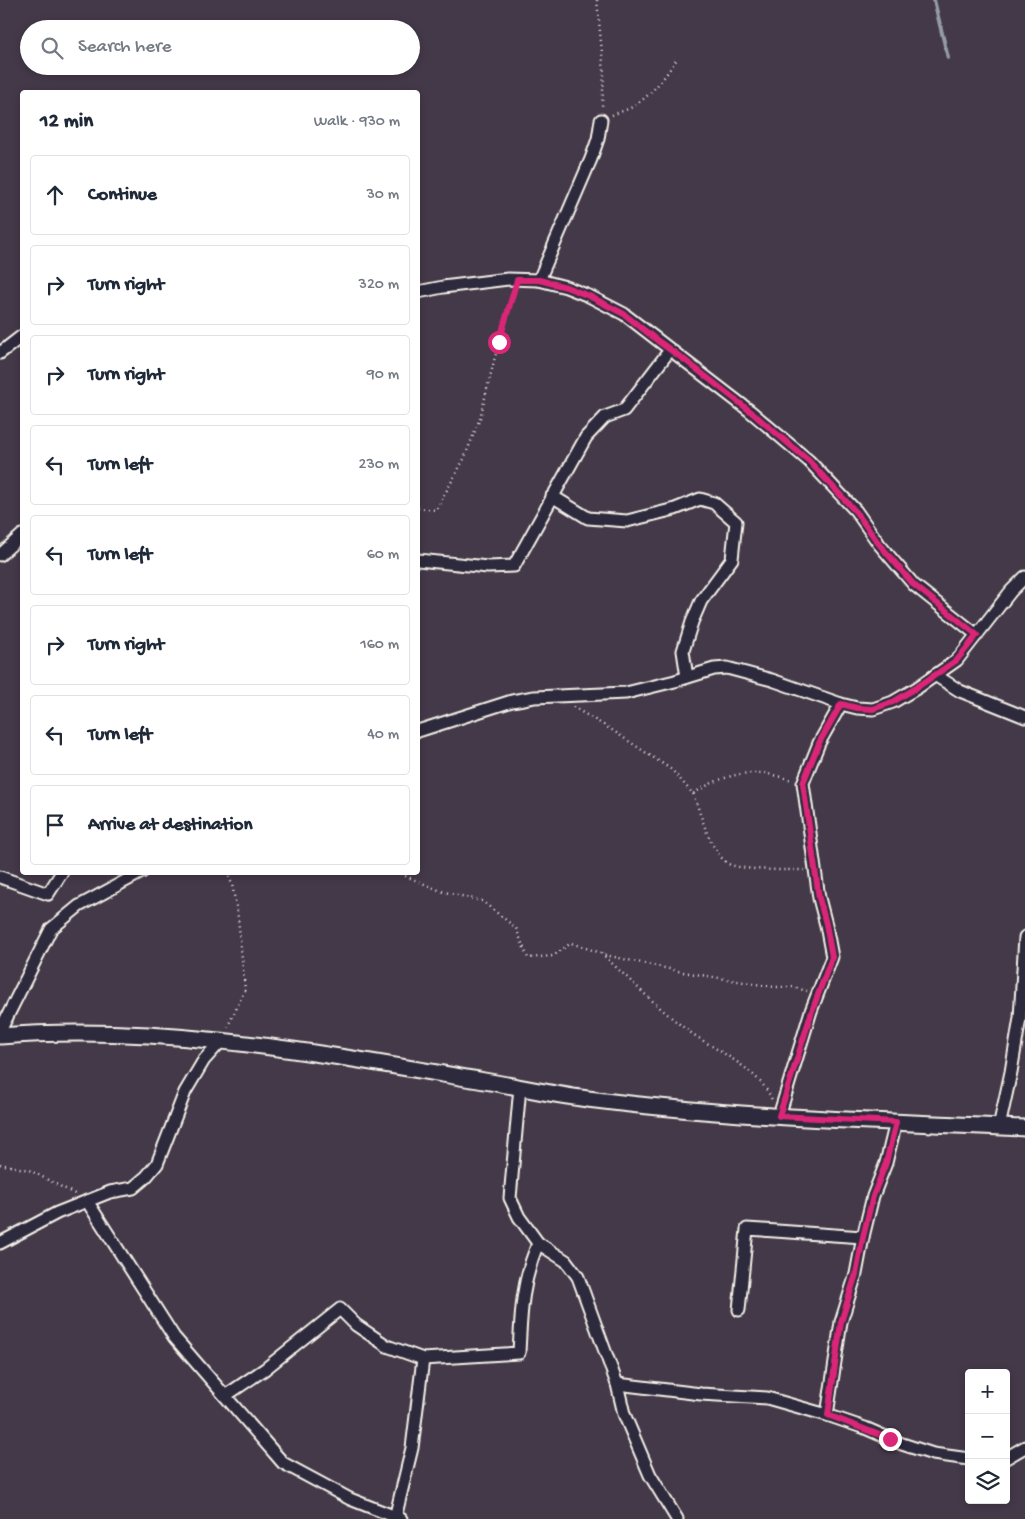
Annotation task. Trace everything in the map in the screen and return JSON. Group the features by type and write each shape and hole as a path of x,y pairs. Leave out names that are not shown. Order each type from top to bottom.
{"main road":[{"path":"0,1036 127,1034 222,1040 360,1060 594,1100 696,1111 1025,1128"}],"street":[{"path":"539,280 591,159 598,139 601,120"},
{"path":"420,292 452,286 517,280 539,280 566,287 589,296 624,314 750,411 809,461 856,512 879,544 914,585 977,635"},
{"path":"0,353 20,338"},
{"path":"420,560 488,567 514,566 586,437 605,417 624,410 670,350"},
{"path":"552,496 588,518 627,521 675,509 700,499 714,503 736,522 732,559 701,601 692,622 683,651 687,677"},
{"path":"0,555 20,537"},
{"path":"420,730 512,701 534,697 626,693 714,669 727,668 772,680 841,704 873,709 893,702 957,660 1011,591 1025,577"},
{"path":"936,675 960,691 1025,717"},
{"path":"779,1116 794,1065 832,957 815,870 803,783 819,743 841,704"},
{"path":"0,877 48,894 60,875"},
{"path":"0,1031 51,929 79,906 136,875"},
{"path":"999,1127 1020,1018 1025,937"},
{"path":"0,1243 57,1213 110,1192 133,1188 146,1177 157,1164 185,1092 204,1060 222,1040"},
{"path":"520,1087 510,1198 519,1217 538,1243 566,1261 578,1277 617,1384 624,1414 650,1475 678,1519"},
{"path":"828,1415 841,1322 856,1274 873,1196 886,1163 896,1122"},
{"path":"87,1201 174,1337 283,1463 350,1499 398,1518 412,1448 423,1359"},
{"path":"739,1310 746,1228 863,1237"},
{"path":"225,1396 265,1369 340,1309 356,1326 387,1346 423,1359 518,1353 524,1285 528,1266 538,1243"},
{"path":"617,1384 701,1394 767,1398 828,1415 932,1454 965,1458"},
{"path":"1010,1456 1025,1447"}],"path":[{"path":"597,0 604,73 601,120 633,106 652,91 666,76 677,59"},
{"path":"420,508 436,510 464,459 480,418 517,280"},
{"path":"554,696 612,730 672,770 693,794 713,846 728,864 755,868 815,870"},
{"path":"693,794 710,783 732,776 760,773 803,783"},
{"path":"222,1040 244,990 238,917 232,884 228,875"},
{"path":"403,875 441,891 482,901 516,928 528,958 554,956 571,943 683,972 774,987 793,987 818,994"},
{"path":"600,952 687,1029 748,1070 769,1092 779,1116"},
{"path":"0,1164 30,1170 87,1201"}],"waterway":[{"path":"934,0 948,58"}],"route":[{"path":"499,342 517,280 539,280 566,287 589,296 624,314 750,411 809,461 856,512 879,544 914,585 977,635 957,660 893,702 873,709 841,704 819,743 803,783 819,898 832,957 812,1011 779,1116 896,1122 886,1163 873,1196 856,1274 841,1322 834,1359 828,1415 890,1439"}]}
